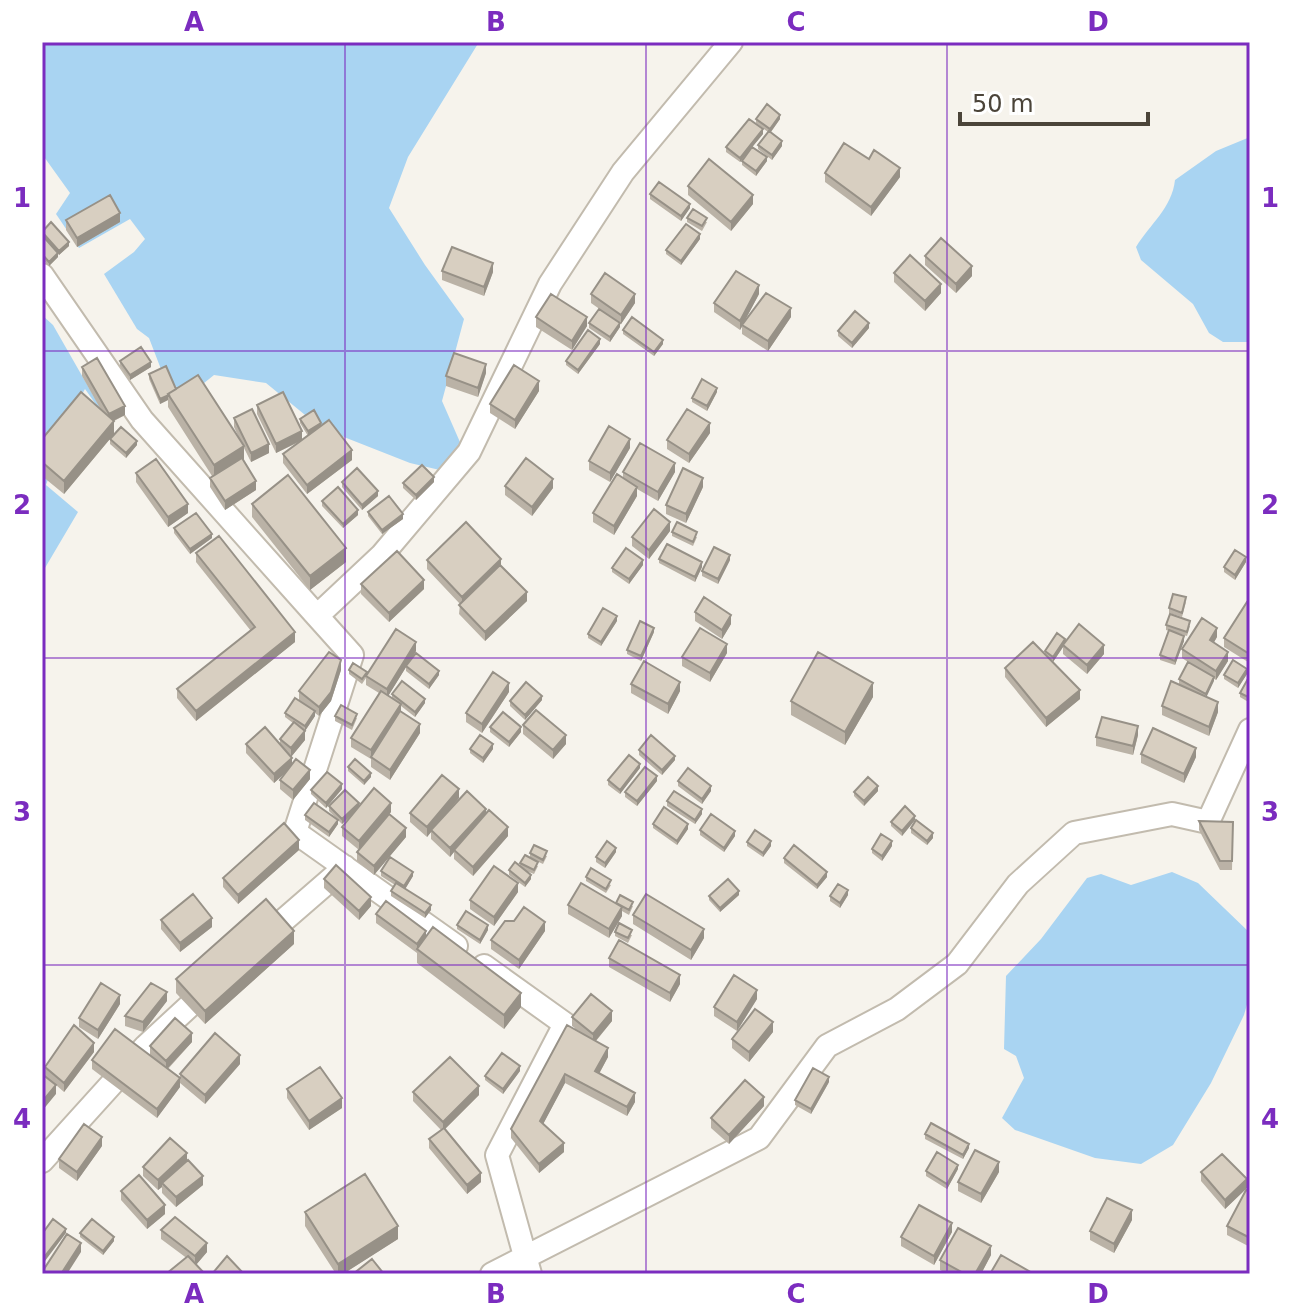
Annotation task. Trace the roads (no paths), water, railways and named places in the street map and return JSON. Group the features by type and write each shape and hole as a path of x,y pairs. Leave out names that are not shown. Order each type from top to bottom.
{"street":[{"path":"317,616 382,555 469,452 550,284 623,172 731,42"},
{"path":"42,275 142,420 352,655 295,832 565,1024 497,1155 530,1274"},
{"path":"492,1274 759,1138 827,1046 897,1009 957,964 1018,884 1074,833 1172,814 1208,822 1250,730"},
{"path":"250,950 345,867"},
{"path":"42,1161 146,1046 227,971"}],"water":[{"path":"42,42 479,42 408,157 389,208 464,319 442,401 463,449 444,471 410,463 321,428 266,383 214,375 188,396 164,377 149,338 137,329 104,274 134,252 145,239 130,219 79,248 56,214 70,193 42,154"},
{"path":"1250,137 1250,342 1223,342 1209,333 1193,304 1141,260 1136,247 1170,199 1175,180 1216,151"},
{"path":"42,315 53,325 109,423 85,389 73,410 46,485 78,512 42,573"},
{"path":"1172,872 1198,883 1250,933 1248,1001 1211,1083 1173,1145 1141,1164 1095,1158 1015,1130 1002,1118 1024,1078 1016,1056 1004,1049 1006,976 1041,939 1087,878 1101,874 1131,885"}]}
